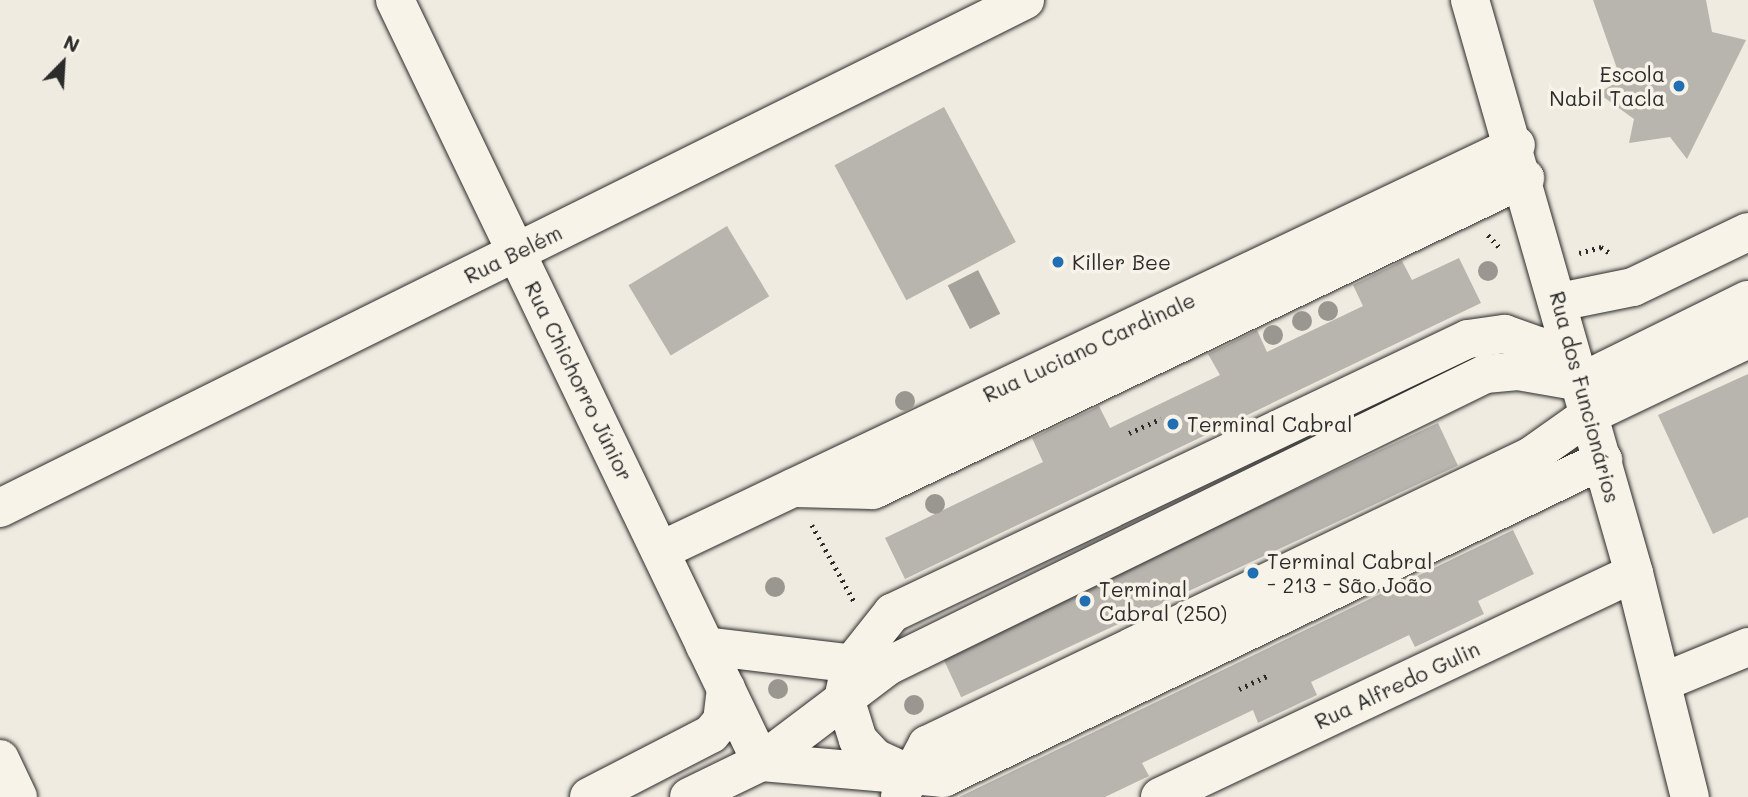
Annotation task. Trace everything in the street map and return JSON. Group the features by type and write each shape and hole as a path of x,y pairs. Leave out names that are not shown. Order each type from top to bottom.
{"street":[{"name":"Rua Chichorro Júnior","path":"395,0 662,550 761,762"},
{"name":"Rua Belém","path":"0,509 1025,0"},
{"name":"Rua dos Funcionários","path":"1470,0 1520,162 1603,460 1663,682 1690,797"},
{"name":"Rua Luciano Cardinale","path":"662,550 791,488 1520,162"},
{"path":"1559,302 1633,287 1748,232"},
{"path":"847,680 858,740 895,771 921,774 1531,456 1585,399 1748,300"},
{"path":"689,797 761,762 847,680 892,613 1443,348 1505,334 1538,346 1585,399"},
{"path":"705,646 847,680 888,666 1485,374 1518,371 1585,399 1748,339"},
{"path":"761,762 921,774 1603,460"},
{"name":"Rua Alfredo Gulin","path":"1160,797 1634,573"},
{"path":"1663,682 1748,647"},
{"path":"589,797 711,734 722,721 726,688"},
{"path":"0,760 18,797"}],"path":[{"path":"1480,233 1501,248 1504,259"},
{"path":"1129,433 1161,419"},
{"path":"1239,689 1267,676"}],"shaded area":[{"path":"978,270 1000,314 970,329 948,285"}],"building":[{"name":"Escola Nabil Tacla","path":"1593,0 1706,0 1712,32 1746,40 1687,159 1670,137 1629,143 1634,119 1598,93 1621,80"},
{"path":"944,107 1016,242 906,300 835,165"},
{"path":"727,226 769,296 671,356 628,285"},
{"name":"Terminal Cabral","path":"1459,258 1481,303 905,579 885,538 1043,462 1032,438 1099,406 1110,428 1220,375 1208,354 1257,330 1267,352 1363,306 1353,285 1402,261 1412,280"},
{"path":"1748,374 1748,517 1713,534 1658,415"},
{"name":"Terminal Cabral","path":"1438,423 1458,466 961,697 941,655"},
{"path":"1513,530 1534,574 1478,601 1484,614 1415,647 1409,635 1311,682 1317,695 1258,723 1253,710 1142,763 1149,776 1105,797 959,797"}],"place":[{"name":"Escola Nabil Tacla","path":"1679,86"},
{"name":"Killer Bee","path":"1058,262"},
{"name":"Terminal Cabral","path":"1173,424"},
{"name":"Terminal Cabral - 213 - São João","path":"1253,573"},
{"name":"Terminal Cabral (250)","path":"1085,601"}]}
